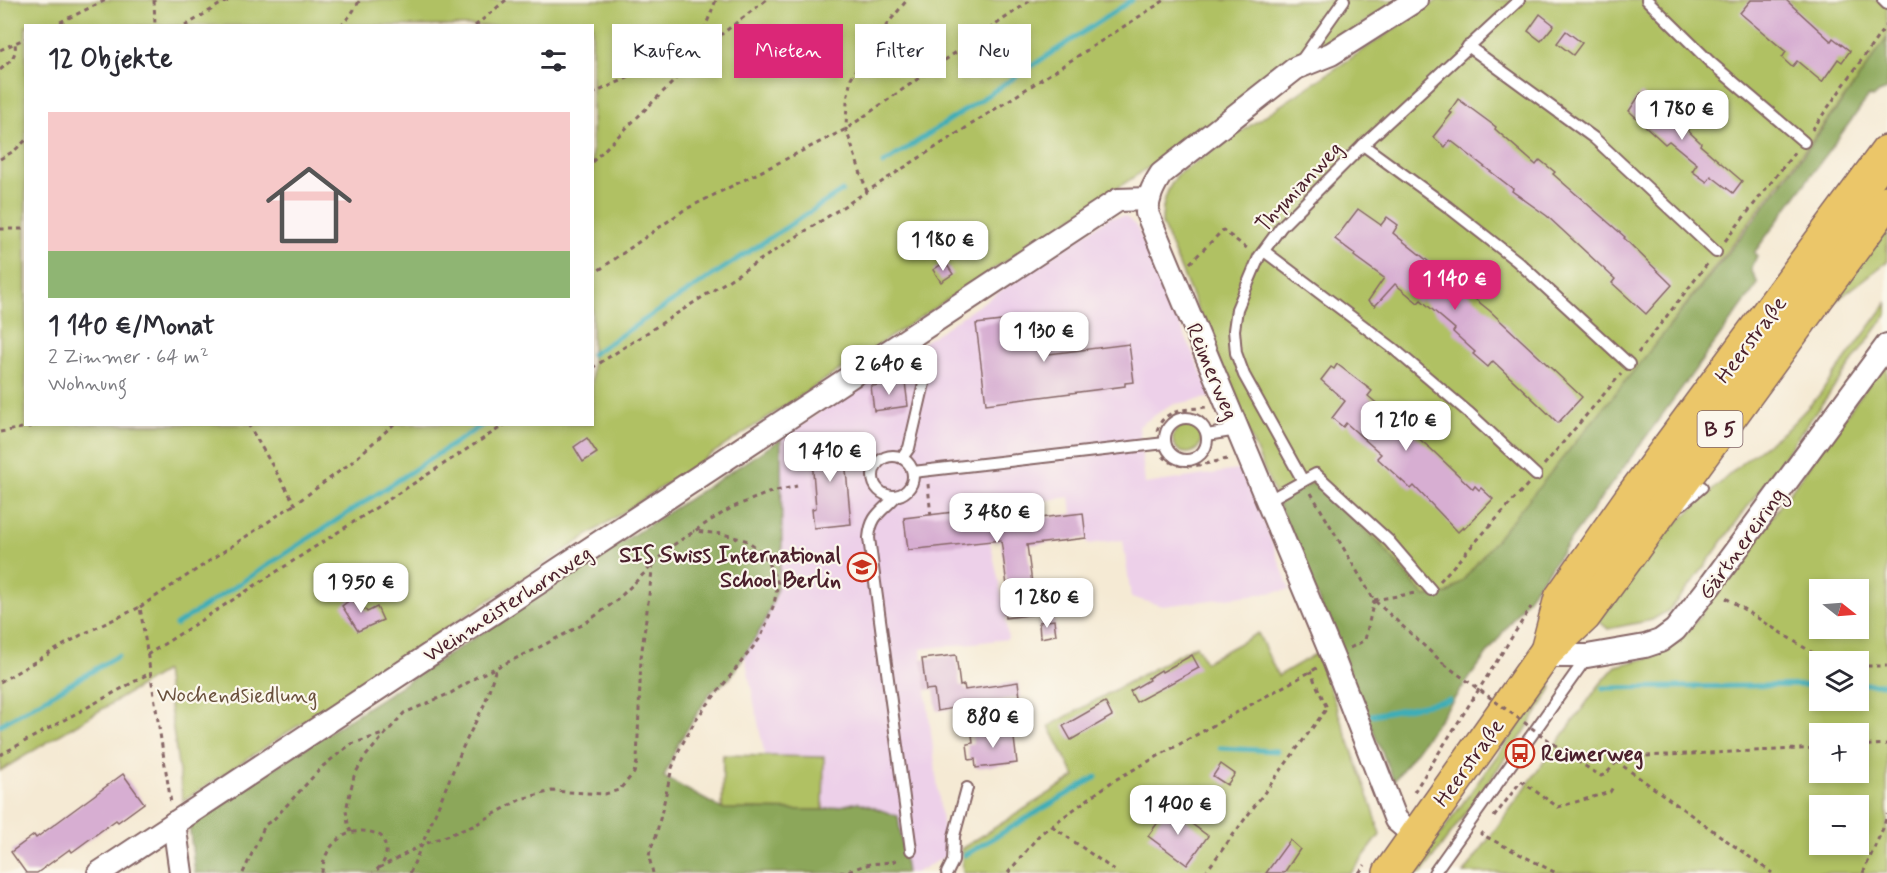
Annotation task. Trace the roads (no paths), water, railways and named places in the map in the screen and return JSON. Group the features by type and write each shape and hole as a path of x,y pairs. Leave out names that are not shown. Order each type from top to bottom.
{"main road":[{"name":"Heerstraße","path":"1545,653 1561,598 1629,501 1887,152"},
{"name":"Heerstraße","path":"1377,869 1406,828 1545,653 1584,616 1887,202"}],"street":[{"path":"1148,199 1152,187 1161,174 1296,68 1331,54 1416,0"},
{"name":"Reimerweg","path":"1148,199 1148,213 1174,280 1406,828"},
{"name":"Weinmeisterhornweg","path":"99,873 1118,200 1148,199"},
{"name":"Gärtnereiring","path":"1545,653 1587,656 1645,646 1660,641 1675,630 1887,345"},
{"path":"174,823 181,873"}],"lane":[{"path":"1296,68 1344,0"},
{"name":"Thymianweg","path":"1303,481 1244,375 1236,353 1234,330 1237,309 1261,254 1281,227 1363,145 1519,0"},
{"path":"1647,0 1710,62 1804,142"},
{"path":"1883,0 1887,4"},
{"path":"1468,46 1594,138 1716,252"},
{"path":"1363,145 1517,261 1629,364"},
{"path":"1261,254 1394,349 1468,412 1536,475"},
{"path":"902,458 909,448 925,379 906,340"},
{"path":"913,472 1161,444 1175,457 1188,460 1201,454 1207,442 1207,435 1200,423 1187,418 1180,419 1170,427 1161,444"},
{"path":"1207,435 1237,430"},
{"path":"896,496 883,494 873,477 877,464 882,459 896,456 902,458 911,467 913,479 908,490 896,496 875,516 870,525 869,538 910,850"},
{"path":"1267,501 1316,474 1389,541 1431,591"},
{"path":"1637,544 1702,487"},
{"path":"1434,873 1587,656"},
{"path":"947,873 953,861 954,836 967,788"}],"waterway":[{"path":"883,164 1132,0"},
{"path":"594,353 842,191"},
{"path":"176,625 481,426"},
{"path":"0,725 118,656"},
{"path":"1869,684 1885,684"},
{"path":"1603,688 1809,685"},
{"path":"1372,715 1449,700"},
{"path":"1220,748 1277,751"},
{"path":"965,855 1096,777"}],"place":[{"name":"SIS Swiss International School Berlin","path":"862,567"},
{"name":"Reimerweg","path":"1520,753"}],"park label":[{"name":"Wochendsiedlung","path":"237,694"}]}
